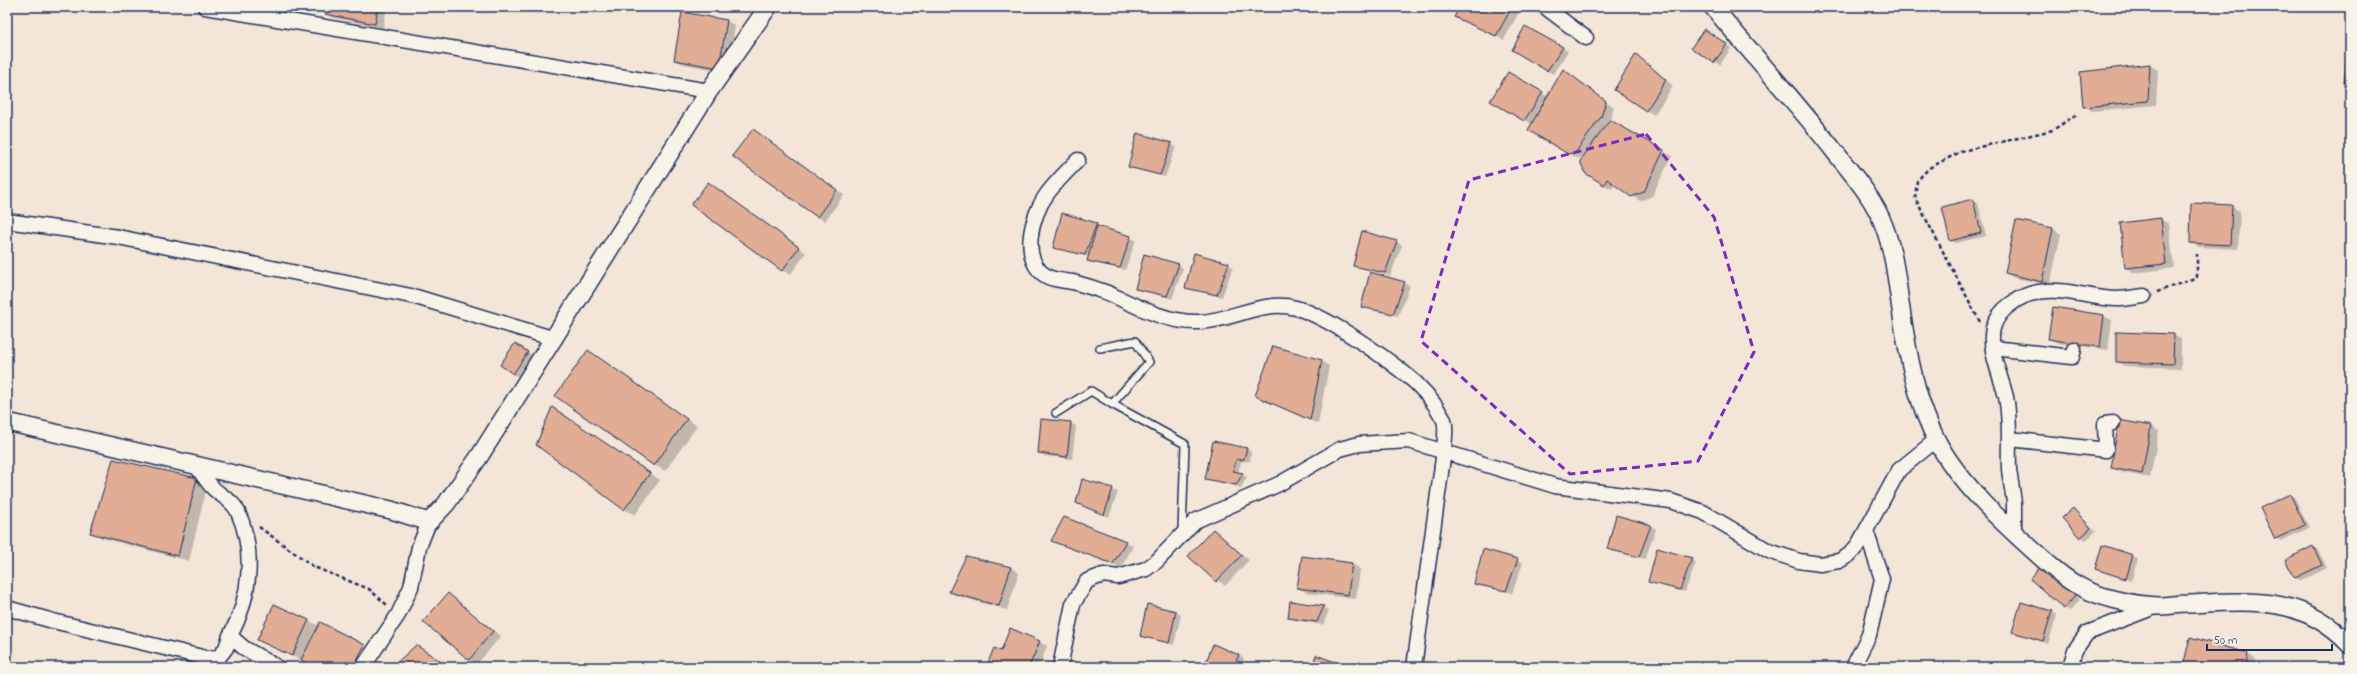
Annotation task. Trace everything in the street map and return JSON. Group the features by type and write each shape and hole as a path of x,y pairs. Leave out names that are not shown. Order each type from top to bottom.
{"street":[{"path":"205,7 709,91"},
{"path":"362,667 398,615 412,587 419,547 429,522 446,504 479,457 555,339 709,91 768,7"},
{"path":"1545,7 1586,38"},
{"path":"1713,7 1818,130 1868,194 1884,226 1891,250 1914,383 1936,440 1956,471 1981,499 2046,561 2077,585 2113,598 2158,606 2259,603 2289,606 2303,611 2329,626 2350,645"},
{"path":"1078,160 1046,195 1039,209 1033,228 1030,246 1032,257 1038,269 1049,277 1081,284 1107,293 1133,306 1171,318 1199,322 1260,306 1278,305 1296,308 1316,315 1405,373 1432,401 1445,422 1444,451 1414,667"},
{"path":"7,221 118,237 416,296 555,339"},
{"path":"2014,530 2014,503 2009,470 2010,439 2006,397 1994,348 1993,328 1999,316 2013,303 2025,295 2052,290 2117,299 2144,296"},
{"path":"1994,348 2072,357 2074,349"},
{"path":"7,422 391,510 429,522"},
{"path":"2010,439 2106,450 2105,424 2113,423"},
{"path":"1060,667 1073,604 1087,581 1103,575 1118,577 1146,569 1157,561 1182,532 1195,521 1279,484 1340,449 1378,441 1409,441 1555,486 1671,501 1703,512 1769,551 1799,561 1820,564 1838,561 1849,554 1858,545 1899,470 1936,440"},
{"path":"7,608 53,621 206,658 219,657 226,648 237,623 247,592 249,573 246,542 238,512 227,498 213,488 195,465"},
{"path":"1854,667 1869,636 1882,580 1866,531"},
{"path":"2070,667 2075,650 2086,633 2158,606"},
{"path":"230,636 244,648 277,667"}],"lane":[{"path":"1100,348 1135,341 1149,362 1112,404"},
{"path":"1056,413 1091,391 1185,444 1182,532"}],"path":[{"path":"1994,348 1915,198 1917,181 1928,168 1962,151 2053,130 2077,114"},
{"path":"2144,296 2197,278 2197,254"},
{"path":"238,512 314,567 369,589 398,615"}],"highlighted area":[{"path":"1646,134 1714,217 1754,352 1698,461 1570,474 1421,341 1469,180"}],"building":[{"path":"284,7 310,7 310,10 284,11"},
{"path":"326,7 378,7 375,24 325,14"},
{"path":"1460,7 1512,7 1496,36 1454,17"},
{"path":"682,12 727,20 719,68 674,60"},
{"path":"1525,26 1563,47 1547,71 1512,50"},
{"path":"1704,29 1727,44 1714,63 1691,48"},
{"path":"1636,54 1666,80 1646,111 1614,90"},
{"path":"2347,54 2350,54 2350,83 2344,82"},
{"path":"2150,64 2148,101 2083,107 2080,72"},
{"path":"1563,69 1606,101 1601,117 1576,152 1568,154 1528,130"},
{"path":"1508,72 1543,92 1524,121 1490,101"},
{"path":"1610,120 1664,150 1644,192 1631,197 1607,179 1604,185 1585,173 1580,161"},
{"path":"753,129 837,190 817,217 732,156"},
{"path":"1137,133 1172,143 1160,175 1128,167"},
{"path":"708,182 799,247 782,271 691,205"},
{"path":"1973,199 1981,233 1950,241 1942,207"},
{"path":"2191,203 2232,205 2230,245 2190,243"},
{"path":"1062,213 1097,223 1085,255 1053,248"},
{"path":"2161,218 2166,264 2125,268 2120,223"},
{"path":"2016,220 2053,228 2042,282 2005,273"},
{"path":"1097,226 1131,236 1120,268 1087,261"},
{"path":"1362,231 1397,241 1385,273 1353,266"},
{"path":"1194,253 1229,263 1217,295 1185,288"},
{"path":"1144,254 1179,264 1167,296 1135,289"},
{"path":"1370,272 1405,282 1393,314 1361,307"},
{"path":"2053,307 2104,315 2100,347 2048,339"},
{"path":"2116,332 2174,334 2173,364 2116,362"},
{"path":"515,343 528,352 513,374 500,365"},
{"path":"1273,346 1322,360 1310,420 1255,396"},
{"path":"588,350 687,419 654,466 555,396"},
{"path":"552,407 650,473 624,510 536,445"},
{"path":"1041,419 1071,422 1067,457 1038,453"},
{"path":"2119,420 2151,426 2142,474 2111,468"},
{"path":"1213,441 1247,448 1244,459 1236,460 1233,471 1243,473 1236,485 1205,479"},
{"path":"113,459 197,478 178,556 90,533"},
{"path":"1082,479 1113,488 1104,515 1076,503"},
{"path":"2290,494 2305,525 2275,539 2260,508"},
{"path":"2073,508 2091,528 2080,538 2062,518"},
{"path":"1616,515 1651,525 1639,557 1607,549"},
{"path":"1064,517 1126,541 1113,564 1051,541"},
{"path":"1213,529 1242,555 1216,582 1188,556"},
{"path":"2102,545 2133,555 2126,579 2095,569"},
{"path":"2313,546 2322,565 2295,578 2285,560"},
{"path":"1657,548 1692,558 1680,590 1648,582"},
{"path":"1483,549 1518,559 1506,591 1474,584"},
{"path":"966,556 1011,567 999,606 949,592"},
{"path":"1302,556 1352,563 1348,595 1297,588"},
{"path":"2041,566 2075,596 2064,609 2030,579"},
{"path":"448,593 493,631 469,660 423,622"},
{"path":"1290,601 1324,606 1317,622 1288,618"},
{"path":"2021,602 2052,611 2043,641 2012,632"},
{"path":"274,604 309,620 292,656 257,640"},
{"path":"1147,604 1176,611 1169,643 1140,636"},
{"path":"320,622 365,645 353,667 314,667 301,660"},
{"path":"1010,628 1040,641 1029,667 993,667 987,665 994,648 1001,651"},
{"path":"2190,637 2248,653 2246,667 2183,667"},
{"path":"1213,644 1239,655 1233,667 1204,667"},
{"path":"416,645 449,667 392,667"},
{"path":"1316,655 1349,667 1312,667"},
{"path":"818,662 852,665 852,667 818,667"}]}
